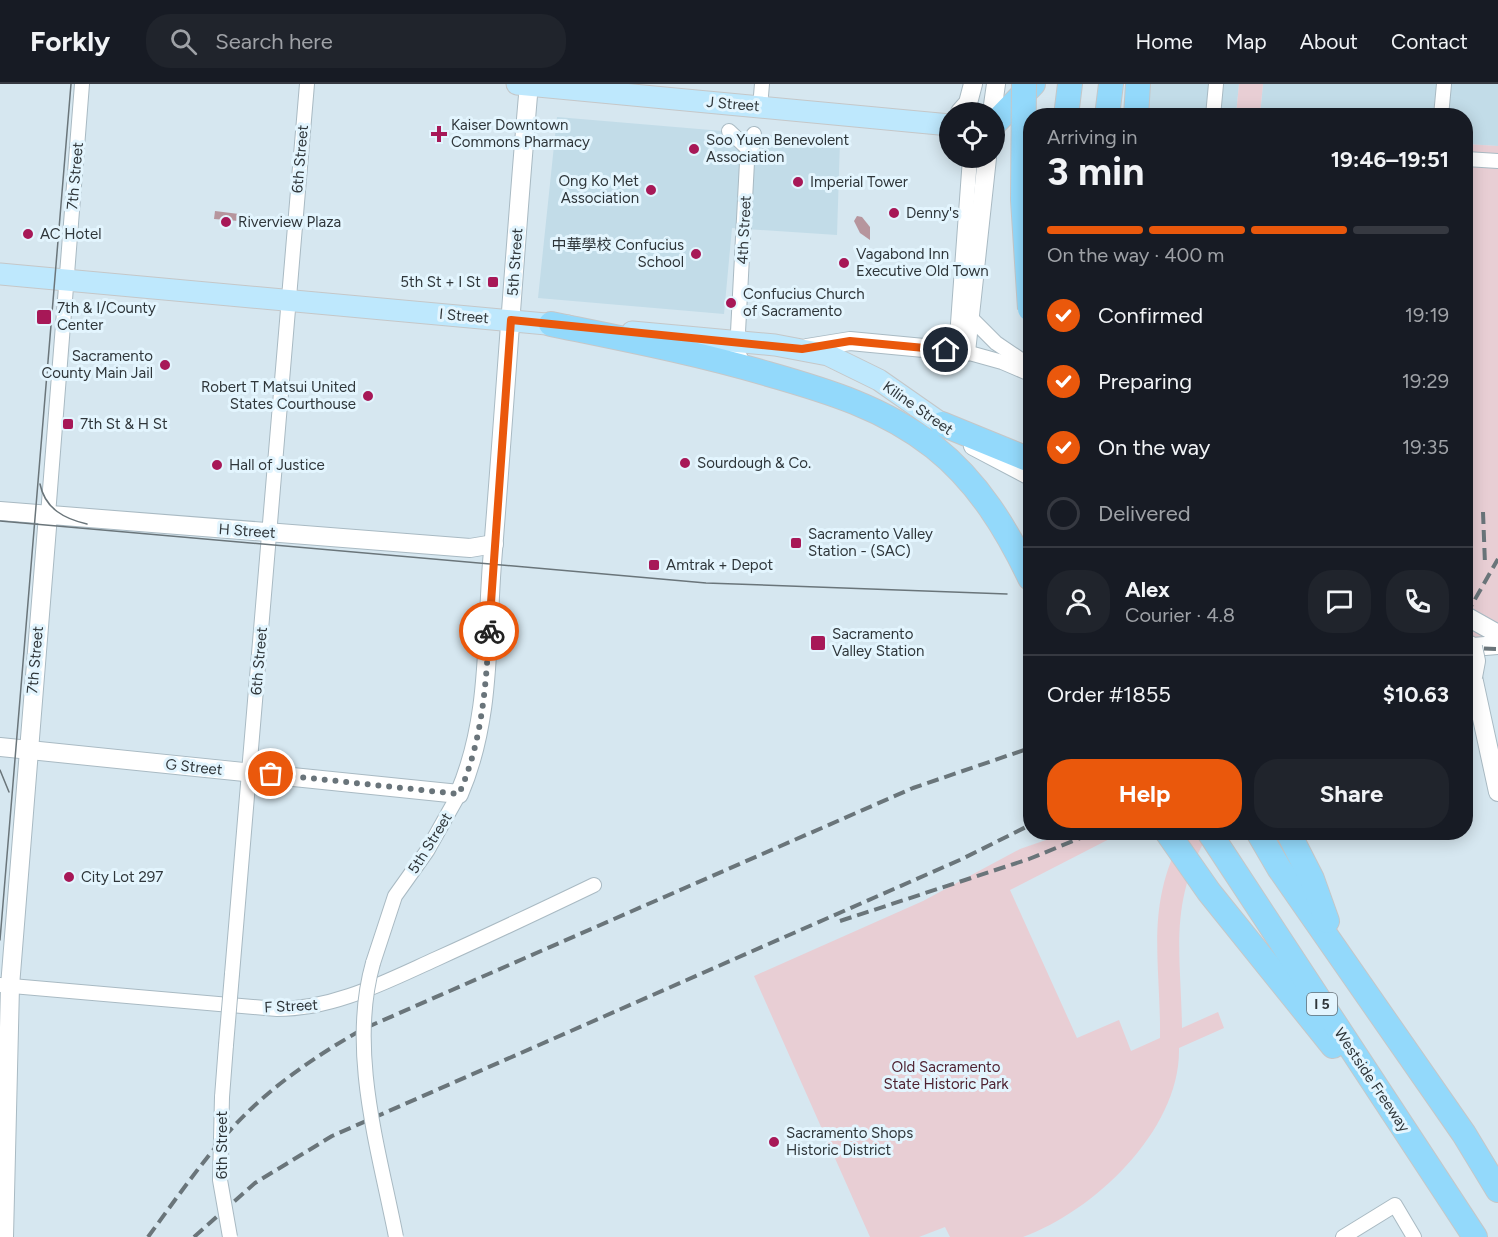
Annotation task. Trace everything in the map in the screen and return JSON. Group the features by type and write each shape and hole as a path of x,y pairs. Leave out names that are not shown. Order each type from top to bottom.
{"highway":[{"path":"1024,84 1024,108"},
{"path":"1005,113 1033,84"},
{"path":"1067,108 1070,84"},
{"path":"1108,108 1111,84"},
{"path":"1136,108 1138,84"},
{"path":"551,324 746,368 861,403 891,418 942,454 989,505 1008,534 1023,564"},
{"path":"942,424 1023,466"},
{"path":"1173,840 1209,892 1436,1175"},
{"name":"Westside Freeway","path":"1214,840 1436,1175 1474,1237"},
{"path":"1263,840 1279,868 1464,1134 1498,1190"},
{"path":"1292,840 1312,879 1336,949"}],"main road":[{"name":"J Street","path":"525,84 760,107 939,119"},
{"name":"5th Street","path":"459,794 475,748 486,685 525,84"},
{"path":"968,102 973,84"},
{"path":"993,102 996,84"},
{"path":"1005,131 1023,133"},
{"path":"961,351 970,318 986,168"},
{"name":"I Street","path":"0,274 737,341 802,349 850,341 961,351"},
{"name":"Kiline Street","path":"802,349 828,355 862,370 942,424"},
{"name":"H Street","path":"0,511 470,548 494,544"},
{"name":"7th Street","path":"4,1237 5,985 48,515"},
{"path":"1473,620 1498,634"},
{"path":"1473,651 1498,645"},
{"path":"1473,675 1498,792"},
{"name":"G Street","path":"0,747 459,794"}],"street":[{"name":"7th Street","path":"48,515 82,84"},
{"name":"6th Street","path":"230,1237 220,1180 222,1097 306,84"},
{"path":"760,107 762,84"},
{"path":"1214,108 1216,84"},
{"path":"1442,108 1444,84"},
{"path":"729,131 747,147 752,148 754,134"},
{"path":"1473,159 1498,161"},
{"name":"4th Street","path":"746,368 738,357 737,341 747,162"},
{"path":"961,351 970,168"},
{"path":"970,318 996,343 1023,361"},
{"name":"I Street","path":"961,351 1002,362 1023,371"},
{"name":"5th Street","path":"396,1237 367,1083 367,985 395,896 427,851 459,794"},
{"name":"F Street","path":"5,985 266,1008 311,1008 345,998 407,972 594,885"},
{"path":"1343,1237 1395,1205 1414,1237"}],"shaded area":[{"path":"1143,84 1239,84 1237,108 1142,108"},
{"path":"1263,84 1498,84 1498,146 1473,144 1473,108 1261,108"},
{"path":"557,117 840,141 837,235 732,228 724,314 538,298"},
{"path":"215,211 239,214 239,221 214,219"},
{"path":"857,216 862,217 870,227 870,240 860,233 854,221"}],"green space":[{"path":"1239,84 1263,84 1261,108 1237,108"},
{"path":"1473,144 1498,146 1498,641 1473,639"},
{"name":"Old Sacramento State Historic Park","path":"1046,840 1107,840 1010,890 1077,1038 1119,1020 1131,1051 1160,1038 1157,934 1164,885 1172,860 1181,840 1205,840 1187,882 1182,905 1179,952 1182,1028 1218,1012 1224,1028 1179,1048 1176,1079 1165,1109 1149,1137 1128,1164 1104,1188 1050,1225 1023,1237 950,1237 945,1227 919,1237 870,1237 754,976 923,901 1020,849"}],"tram line":[{"path":"0,940 71,84"},
{"path":"40,484 46,500 57,512 87,524"},
{"path":"0,521 706,583 1007,594"},
{"path":"0,770 9,792"}],"railway":[{"path":"1483,512 1485,564"},
{"path":"1473,603 1498,559"},
{"path":"1473,648 1498,649"},
{"path":"148,1237 226,1135 256,1104 290,1076 363,1029 913,788 1023,750"},
{"path":"194,1237 255,1183 332,1136 962,859 1023,828"},
{"path":"840,921 1029,859 1075,840"}],"way so far":[{"path":"271,774 459,794 469,771 480,722 486,685 489,631"}],"place":[{"name":"Kaiser Downtown Commons Pharmacy","path":"439,134"},
{"name":"Soo Yuen Benevolent Association","path":"694,149"},
{"name":"Imperial Tower","path":"798,182"},
{"name":"Ong Ko Met Association","path":"651,190"},
{"name":"Denny's","path":"894,213"},
{"name":"Riverview Plaza","path":"226,222"},
{"name":"AC Hotel","path":"28,234"},
{"name":"中華學校 Confucius School","path":"696,254"},
{"name":"Vagabond Inn Executive Old Town","path":"844,263"},
{"name":"5th St + I St","path":"493,282"},
{"name":"Confucius Church of Sacramento","path":"731,303"},
{"name":"7th & I/County Center","path":"44,317"},
{"name":"Sacramento County Main Jail","path":"165,365"},
{"name":"Robert T Matsui United States Courthouse","path":"368,396"},
{"name":"7th St & H St","path":"68,424"},
{"name":"Sourdough & Co.","path":"685,463"},
{"name":"Hall of Justice","path":"217,465"},
{"name":"Sacramento Valley Station - (SAC)","path":"796,543"},
{"name":"Amtrak + Depot","path":"654,565"},
{"name":"Sacramento Valley Station","path":"818,643"},
{"name":"City Lot 297","path":"69,877"},
{"name":"Sacramento Shops Historic District","path":"774,1142"}],"route":[{"path":"489,631 511,320 802,349 850,341 946,350"}]}
